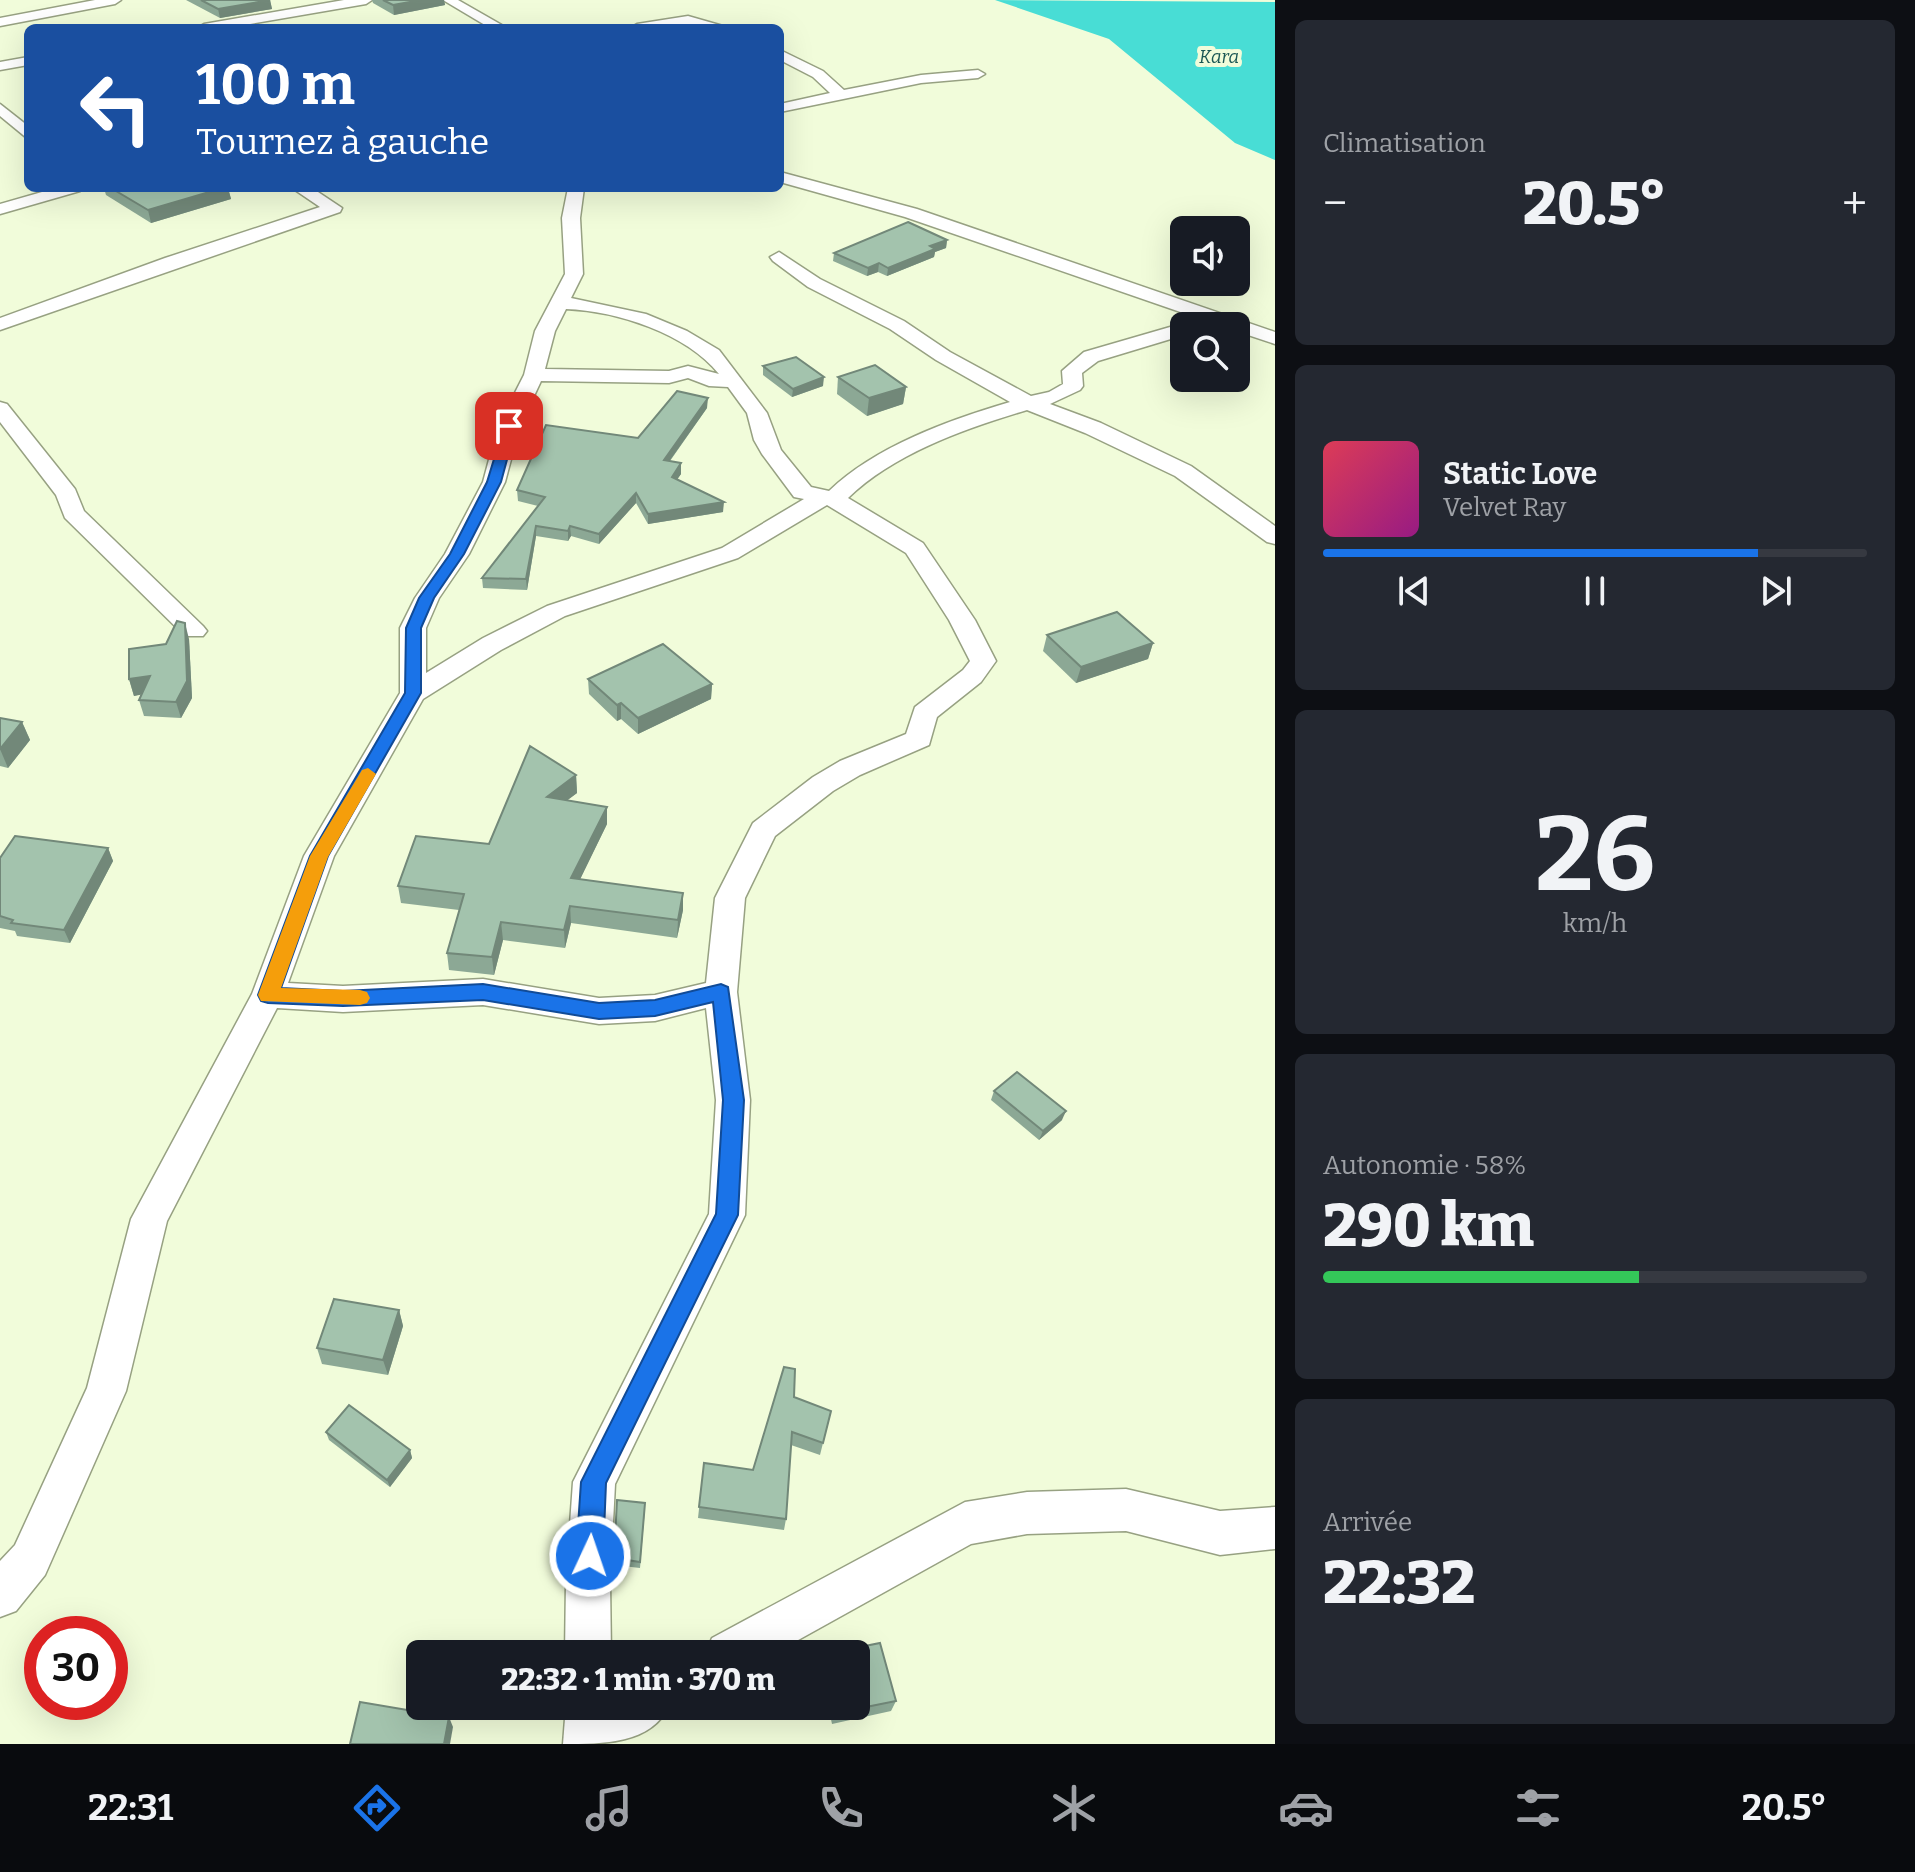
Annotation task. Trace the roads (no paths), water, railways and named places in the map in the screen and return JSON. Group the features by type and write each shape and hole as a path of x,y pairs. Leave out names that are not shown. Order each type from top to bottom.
{"street":[{"path":"0,22 115,0"},
{"path":"226,24 366,0"},
{"path":"449,0 493,24"},
{"path":"254,19 262,24"},
{"path":"662,24 688,20 706,24"},
{"path":"784,56 818,74 843,97"},
{"path":"0,66 24,62"},
{"path":"784,107 921,79 978,74"},
{"path":"0,108 24,130"},
{"path":"784,178 911,213 1195,312"},
{"path":"0,209 60,192"},
{"path":"0,324 60,305 171,262 334,208 307,192"},
{"path":"413,693 413,628 427,598 457,554 494,482 509,426 534,375 545,331 574,274 571,218 575,192"},
{"path":"779,257 814,283 897,325 943,356 1028,403 1093,428 1183,471 1275,537"},
{"path":"560,303 573,302 622,314 681,337 713,355 758,414 767,447 796,478 802,492 829,498 915,548 962,620 983,661 972,676 924,713 919,739 850,768 823,784 763,830 730,898 721,992 733,1100 727,1215 594,1482 588,1640"},
{"path":"1250,330 1275,338"},
{"path":"0,1595 30,1560 106,1391 149,1219 268,995 319,856 413,693 492,644 556,611 730,553 829,498 849,481 950,430 1028,403 1055,400 1073,386 1072,371 1091,356 1170,334"},
{"path":"534,375 669,377 688,372 706,375 709,380 732,381"},
{"path":"0,408 67,494 73,513 194,631"},
{"path":"268,995 343,999 483,992 599,1011 655,1008 721,992"},
{"path":"753,1640 965,1523 1027,1513 1126,1510 1220,1533 1275,1528"},
{"path":"588,1729 611,1720"}],"water":[{"name":"Kara","path":"995,0 1275,2 1275,160 1235,143 1109,39"}]}
